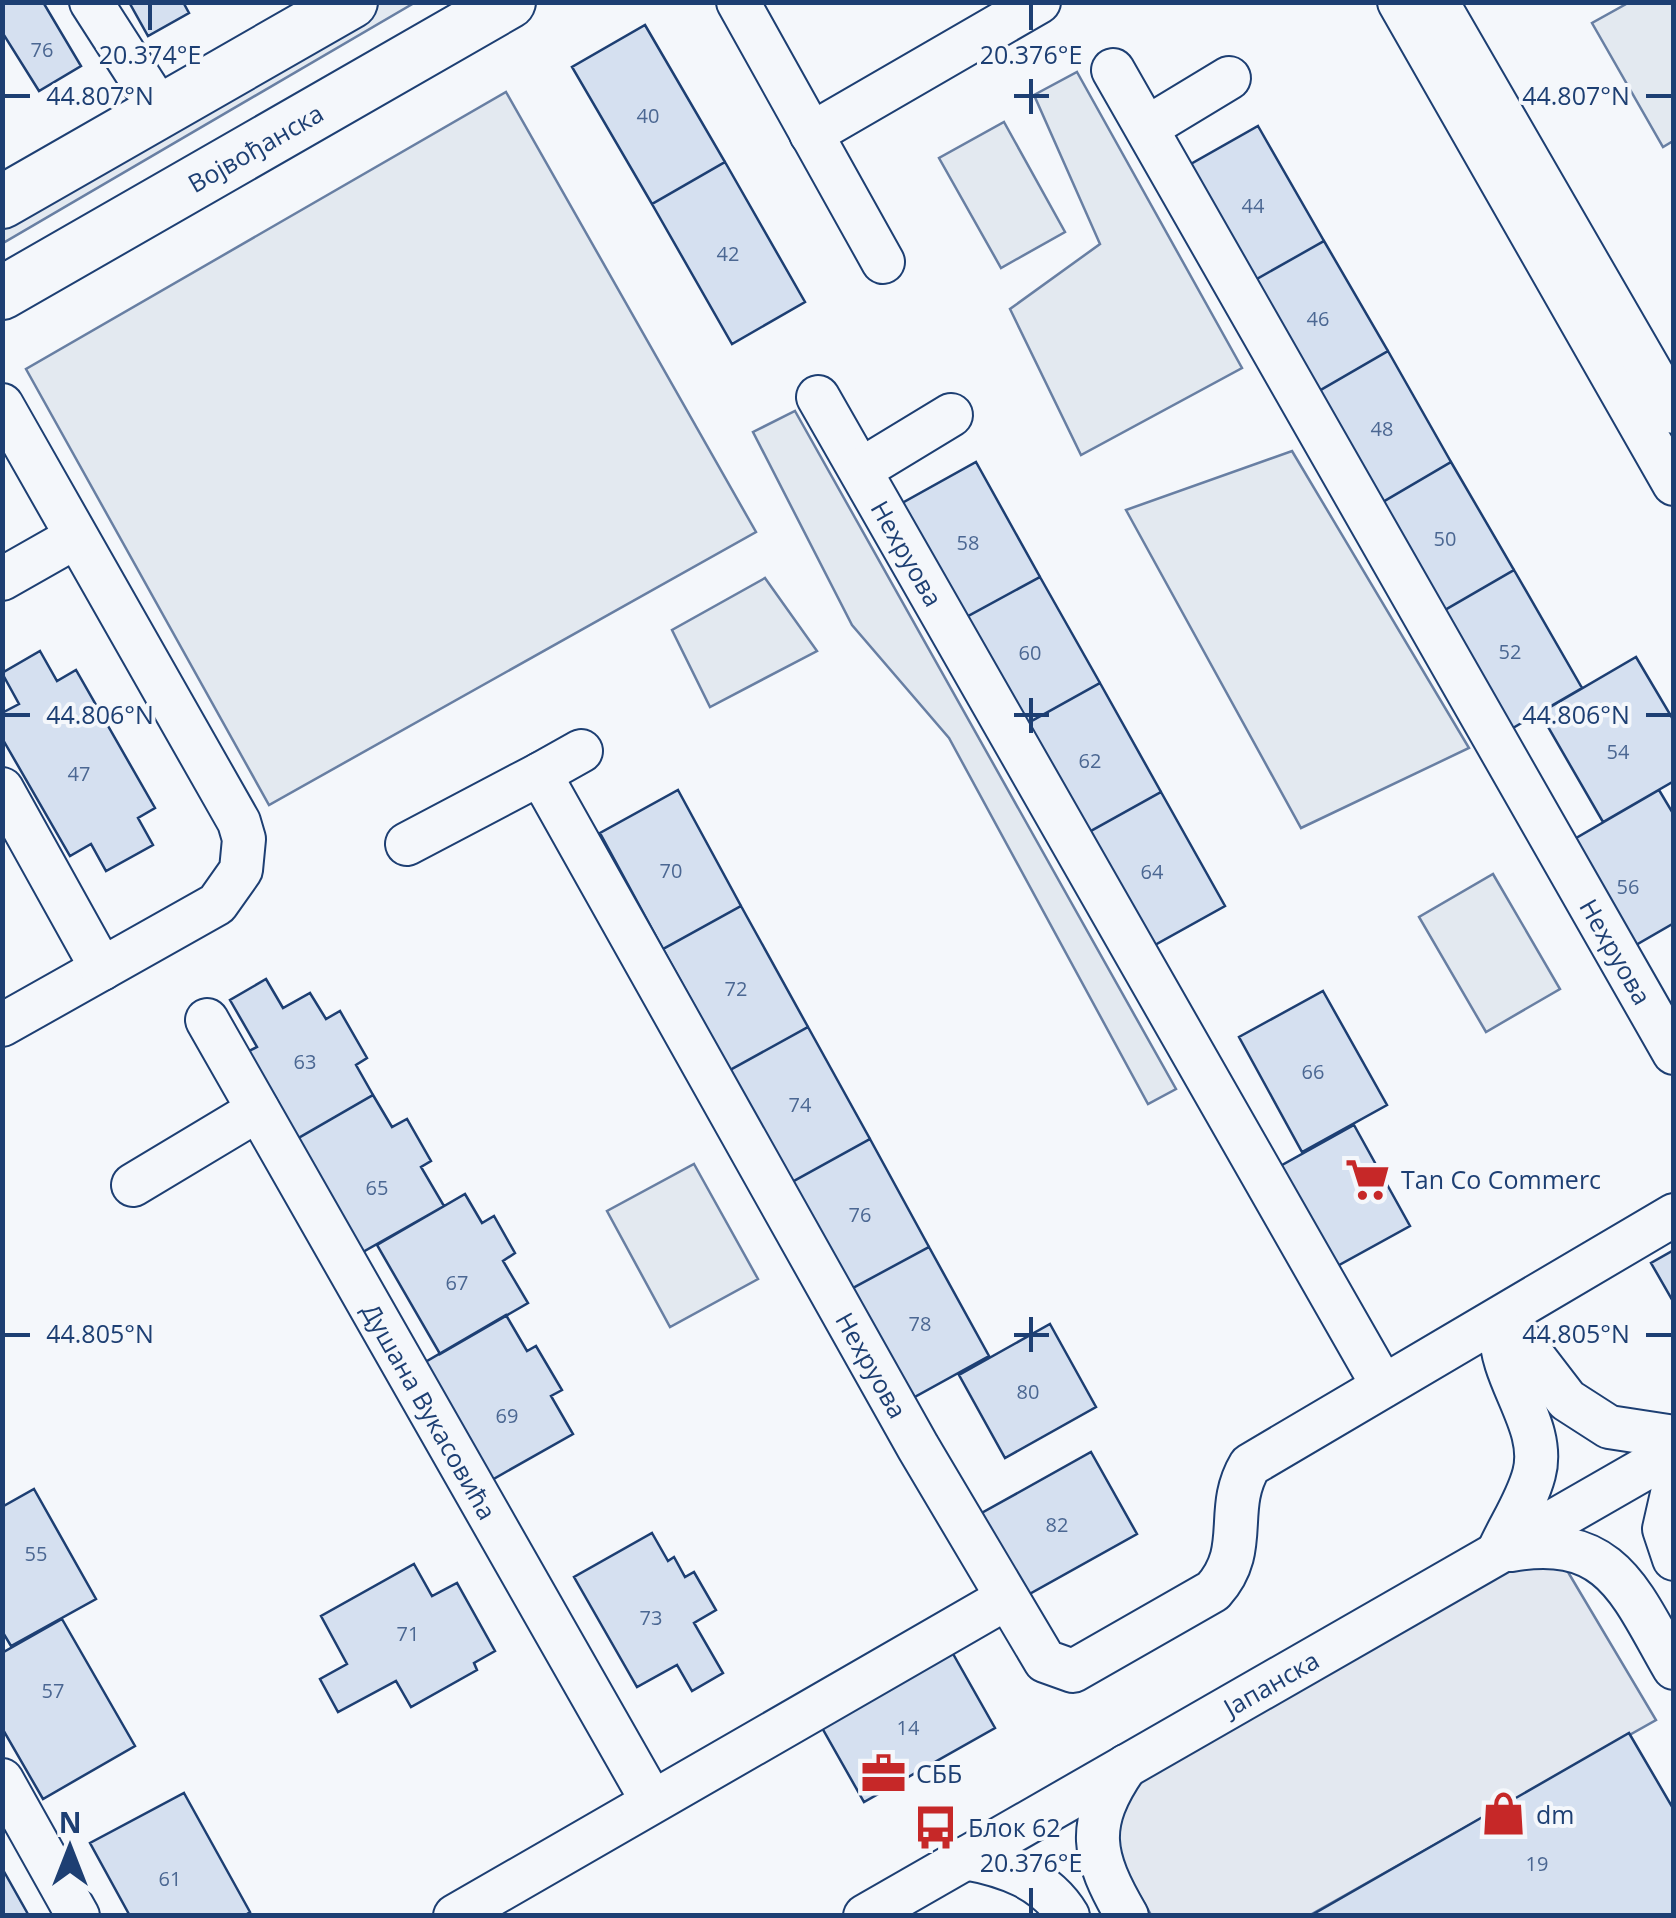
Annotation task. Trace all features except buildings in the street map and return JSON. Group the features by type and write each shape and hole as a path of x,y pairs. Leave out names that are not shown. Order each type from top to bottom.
{"main road":[{"path":"2,202 351,2"},
{"name":"Војвођанска","path":"2,293 508,2"}],"street":[{"path":"91,2 161,111"},
{"path":"738,2 882,262"},
{"path":"811,134 1039,2"},
{"path":"1399,2 1674,484"},
{"path":"1437,2 1674,412"},
{"name":"Нехруова","path":"1114,70 1674,1053"},
{"path":"1148,127 1229,78"},
{"name":"Нехруова","path":"818,397 1383,1386"},
{"path":"2,405 240,822 244,839 241,870 217,904 3,1024"},
{"path":"862,469 951,414"},
{"path":"2,579 76,536"},
{"path":"407,844 582,752"},
{"name":"Нехруова","path":"540,774 1045,1662 1073,1671 1214,1591 1230,1573 1236,1556 1236,1498 1250,1465 1383,1386 1498,1326 1674,1216"},
{"path":"2,788 102,969"},
{"name":"Душана Вукасовића","path":"207,1020 652,1801"},
{"path":"133,1185 258,1110"},
{"path":"1498,1326 1524,1344 1568,1400 1609,1428 1674,1437"},
{"path":"1498,1326 1500,1357 1531,1429 1535,1472 1498,1552"},
{"name":"Јапанска","path":"865,1916 1674,1452"},
{"path":"1674,1485 1664,1529 1674,1559"},
{"path":"1498,1552 1556,1545 1604,1562 1626,1585 1674,1668"},
{"path":"455,1916 1007,1598"},
{"path":"1126,1766 1109,1790 1095,1835 1100,1863 1127,1916"},
{"path":"2,1780 78,1916"},
{"path":"965,1858 1012,1869 1052,1894 1068,1916"}],"shaded area":[{"path":"358,3 414,3 3,243 2,214"},
{"path":"1628,3 1673,3 1673,141 1663,147 1592,23"},
{"path":"1077,72 1242,368 1081,455 1010,309 1100,244 1034,95"},
{"path":"506,92 756,532 269,805 26,369"},
{"path":"1004,122 1065,232 1001,268 939,158"},
{"path":"795,411 1176,1089 1148,1104 949,738 852,625 753,432"},
{"path":"1292,451 1469,748 1301,828 1126,510"},
{"path":"765,578 817,651 710,707 672,630"},
{"path":"1493,874 1560,989 1486,1032 1419,917"},
{"path":"694,1164 758,1279 670,1327 607,1211"},
{"path":"1539,1557 1568,1572 1656,1720 1310,1915 1151,1915 1118,1858 1113,1822 1133,1785 1510,1561"}],"place":[{"name":"Tan Co Commerc","path":"1368,1179"},
{"name":"СББ","path":"883,1773"},
{"name":"dm","path":"1503,1814"},
{"name":"Блок 62","path":"935,1827"}]}
